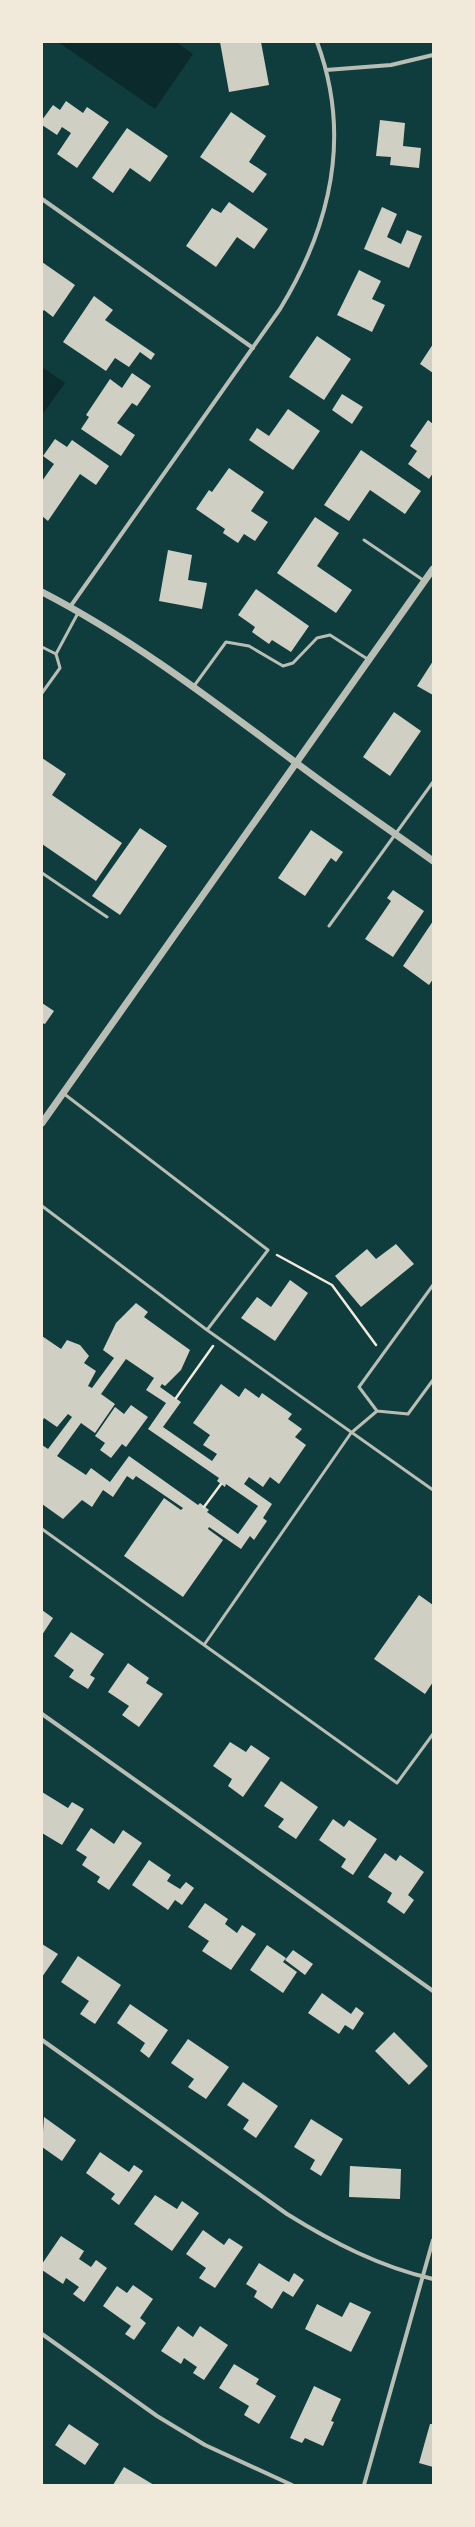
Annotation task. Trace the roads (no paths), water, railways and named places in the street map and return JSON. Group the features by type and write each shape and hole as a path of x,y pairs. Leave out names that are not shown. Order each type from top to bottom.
{"street":[{"path":"70,606 253,348 301,274 317,237 328,198 334,144 332,104 326,70 317,42"},
{"path":"326,70 391,64 433,54"},
{"path":"42,199 253,348"},
{"path":"42,1123 424,581 432,573"},
{"path":"42,592 70,606 116,633 194,686 296,763 433,861"},
{"path":"42,1714 433,1991"},
{"path":"42,2040 287,2214 347,2248 433,2279"},
{"path":"364,2485 433,2240"},
{"path":"42,2334 157,2416 205,2445 292,2485"}],"lane":[{"path":"364,540 424,581"},
{"path":"42,693 60,668 56,654 79,612"},
{"path":"194,686 226,642 249,646 283,666 293,663 317,638 330,635 369,660"},
{"path":"42,647 56,654"},
{"path":"329,926 433,782"},
{"path":"42,873 107,917"},
{"path":"63,1093 268,1250 207,1330"},
{"path":"42,1206 218,1339 433,1490"},
{"path":"377,1411 359,1387 433,1285"},
{"path":"204,1645 351,1433 377,1411 408,1414 433,1380"},
{"path":"42,1529 398,1783 433,1734"}],"water":[{"path":"58,42 176,42 193,54 155,109"},
{"path":"42,367 65,383 42,415"}]}
